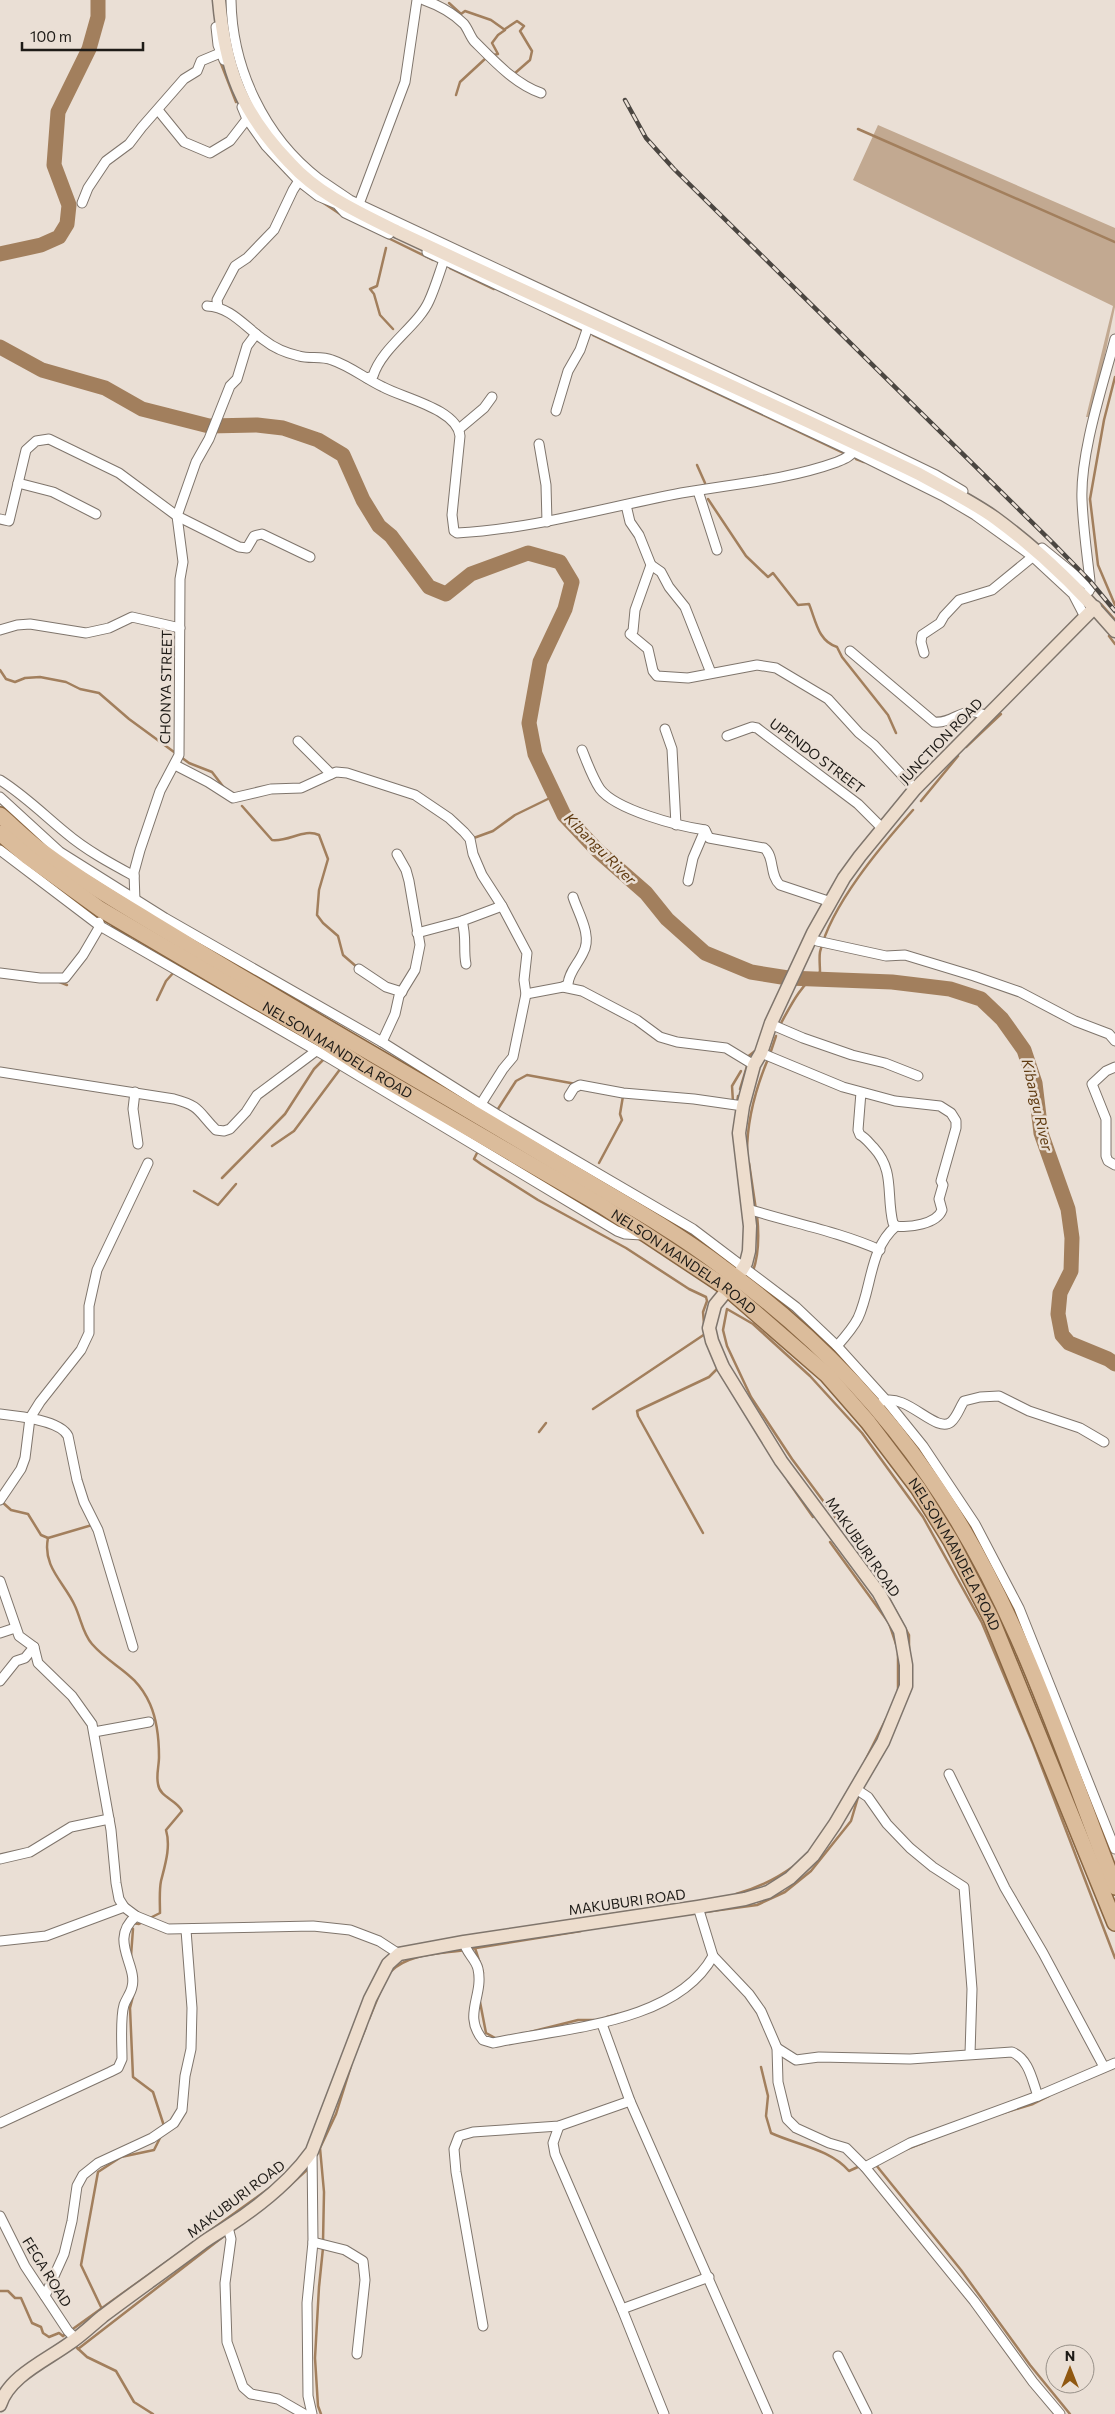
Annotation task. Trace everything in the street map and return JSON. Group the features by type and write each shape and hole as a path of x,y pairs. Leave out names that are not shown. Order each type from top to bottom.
{"main road":[{"path":"219,0 223,52 234,81 256,121 301,179 353,210 589,325 855,448 919,474 993,517 1090,598 1115,631"},
{"name":"JUNCTION ROAD","path":"808,954 828,906 844,878 882,828 915,788 1084,617 1090,598"},
{"name":"NELSON MANDELA ROAD","path":"0,815 41,850 134,905 269,994 478,1108 721,1266 804,1334 879,1402 930,1478 994,1584 1028,1662 1115,1887"},
{"name":"NELSON MANDELA ROAD","path":"0,832 36,863 100,909 316,1036 365,1068 602,1206 647,1235 736,1277 828,1375 868,1422 918,1488 951,1541 991,1618 1115,1923"},
{"name":"JUNCTION ROAD","path":"808,954 817,941 825,921 828,906"},
{"path":"766,1036 775,1026 808,954"},
{"path":"736,1277 750,1237 739,1133 743,1106 754,1065 761,1053 766,1036 791,990"},
{"name":"MAKUBURI ROAD","path":"0,2405 11,2386 203,2242 228,2227 299,2170 312,2151 370,1999 388,1964 399,1954 464,1942 746,1899 768,1892 790,1878 812,1856 835,1824 883,1742 906,1686 906,1665 900,1631 879,1593 781,1462 723,1367 712,1341 709,1328 715,1304 736,1277"}],"street":[{"path":"214,0 223,52 247,119 280,163 301,179 318,196 337,204 345,212 444,260 589,325 580,350 568,371 556,411"},
{"path":"231,0 239,58 246,83 266,120 288,148 318,178 359,204 936,475 985,504 1090,598"},
{"path":"359,204 405,82 417,0"},
{"path":"424,0 451,14 463,24 475,41 494,60 525,87 541,93"},
{"path":"82,203 88,188 106,161 129,144 184,79 197,70 201,61 223,52"},
{"path":"158,110 184,142 210,153 230,141 247,119"},
{"path":"218,307 217,300 235,266 252,254 274,230 293,190 301,179"},
{"path":"367,378 373,376 376,368 391,347 429,301 444,260"},
{"path":"207,306 218,307 239,319 256,334 280,350 302,357 331,359 388,390 437,410 459,429 460,436 452,515 454,531 457,533 479,532 547,522 698,491 779,477 836,462 855,448"},
{"name":"CHONYA STREET","path":"134,905 134,876 154,807 179,755 180,579 183,562 177,516 196,462 209,439 230,386 237,380 247,346 256,334"},
{"path":"1090,598 1082,499 1086,457 1115,339"},
{"path":"459,429 484,408 492,397"},
{"path":"0,519 9,521 22,458 26,450 36,441 49,439 119,473 177,516 239,546 246,548 254,536 262,534 310,557"},
{"path":"539,444 546,485 547,522"},
{"path":"18,483 58,494 96,514"},
{"path":"698,491 716,550"},
{"path":"626,505 630,522 639,535 651,565 661,572 685,607 711,673"},
{"path":"924,653 921,642 922,635 940,623 944,616 960,600 992,590 1035,554 1073,594 1084,617"},
{"path":"651,565 635,610 633,631 630,634 648,650 653,671 657,676 688,678 757,665 768,665 820,692 915,788"},
{"path":"0,630 17,624 30,624 86,633 109,628 132,617 180,628"},
{"path":"850,651 934,722 948,722 955,716 971,711 986,716"},
{"name":"UPENDO STREET","path":"727,736 752,727 757,728 858,804 882,828"},
{"path":"665,729 672,749 676,825"},
{"path":"298,741 331,774"},
{"path":"582,750 597,783 609,797 676,825 705,830"},
{"path":"0,797 60,852 134,905 382,1042 478,1108 513,1057 526,994 524,980 527,953 502,906 482,875 473,854 470,839 450,818 415,795 347,773 331,774 301,788 271,788 233,798 208,782 175,765"},
{"path":"0,780 35,806 66,834 134,876"},
{"path":"688,881 693,858 705,830"},
{"path":"705,830 709,838 766,849 776,881 780,885 828,906"},
{"path":"0,850 100,926 316,1051 617,1231 624,1234 647,1235"},
{"path":"382,1042 402,992 415,970 420,944 409,881 398,854"},
{"path":"526,994 563,987 568,984 569,975 585,951 586,929 573,897"},
{"path":"417,933 462,921 502,906"},
{"path":"0,973 40,978 65,978 83,955 100,926 98,916 100,909"},
{"path":"462,921 466,940 464,956 466,964"},
{"path":"817,941 872,954 886,956 905,955 974,976 1040,1002 1075,1020 1109,1034 1115,1041"},
{"path":"359,969 386,987 402,992"},
{"path":"563,987 582,991 613,1006 637,1020 660,1038 726,1048 754,1065"},
{"path":"775,1026 852,1055 885,1062 918,1076"},
{"path":"0,1072 184,1101 200,1110 216,1130 227,1131 246,1112 257,1095 316,1051"},
{"path":"761,1053 796,1069 861,1092 894,1100 940,1106 951,1113 956,1121 956,1128 941,1181 943,1185 939,1199 941,1214 927,1221 909,1226 896,1226"},
{"path":"1115,1067 1096,1078 1092,1084 1106,1119 1106,1156 1108,1161 1115,1165"},
{"path":"569,1096 574,1088 580,1085 623,1093 694,1099 743,1106"},
{"path":"135,1092 133,1109 138,1144"},
{"path":"861,1092 858,1130 860,1135 865,1138 885,1162 892,1217 896,1226"},
{"path":"0,1500 21,1469 25,1458 30,1418 40,1402 81,1350 90,1333 88,1306 97,1270 148,1163"},
{"path":"748,1209 780,1219 833,1231 844,1238 880,1250"},
{"path":"837,1346 857,1319 864,1302 870,1273 880,1250 896,1226"},
{"path":"736,1277 796,1307 837,1346 879,1402 923,1446 958,1496 991,1552 1019,1608 1115,1849"},
{"path":"879,1402 907,1404 932,1421 945,1424 951,1422 964,1401 980,1396 999,1396 1029,1411 1080,1428 1104,1442"},
{"path":"0,1414 30,1418 58,1426 65,1430 68,1436 77,1480 84,1502 98,1530 133,1647"},
{"path":"0,1581 18,1636 34,1647 38,1663 72,1696 92,1724 109,1819 116,1883 119,1899 124,1907 136,1916 168,1929 186,1930 241,1926 328,1927 362,1933 399,1954"},
{"path":"0,1633 15,1628"},
{"path":"0,1681 16,1661 25,1658 34,1647"},
{"path":"94,1732 149,1722"},
{"path":"949,1774 1005,1888 1043,1953 1104,2068"},
{"path":"856,1789 868,1798 887,1824 910,1848 933,1867 964,1887 972,1989 970,2054"},
{"path":"0,1859 30,1852 71,1827 109,1819"},
{"path":"0,1941 46,1936 124,1907"},
{"path":"698,1907 713,1956 761,2011 777,2048 778,2082 787,2119 796,2128 846,2148 865,2167 974,2301 1033,2382 1060,2414"},
{"path":"0,2122 110,2072 120,2065 122,2059 123,2006 133,1986 126,1957 124,1935 128,1922 136,1916"},
{"path":"46,2296 64,2254 72,2221 77,2186 83,2175 98,2163 152,2138 174,2123 182,2110 185,2076 191,2049 192,2008 186,1930"},
{"path":"464,1942 465,1950 478,1968 478,1986 472,2016 478,2034 483,2040 494,2043 602,2024 638,2012 676,1994 698,1978 713,1956"},
{"path":"602,2024 630,2101 768,2414"},
{"path":"777,2048 796,2060 819,2057 910,2059 1006,2051 1018,2054 1026,2063 1038,2096"},
{"path":"865,2167 910,2144 1038,2096 1115,2063"},
{"path":"483,2326 456,2172 456,2142 459,2136 473,2132 559,2126 630,2101"},
{"path":"559,2126 553,2143 555,2154 622,2309 664,2414"},
{"path":"312,2151 313,2242 307,2303 308,2396 312,2414"},
{"name":"FEGA ROAD","path":"0,2216 21,2259 68,2331 76,2339"},
{"path":"228,2227 231,2239 225,2283 227,2342 243,2387 251,2394 278,2400 304,2414"},
{"path":"313,2242 345,2250 363,2261 365,2280 357,2354"},
{"path":"622,2309 709,2277"},
{"path":"838,2356 868,2414"}],"shaded area":[{"path":"878,125 1115,228 1115,307 1092,417 1086,417 1113,306 853,180"}],"waterway":[{"name":"Kibangu River","path":"0,254 41,245 59,237 67,224 69,205 54,165 58,112 89,49 98,17 98,0"},
{"path":"227,1 233,51"},
{"path":"449,3 461,14 465,11 491,20 505,30 492,43 498,54 493,55"},
{"path":"505,29 517,21 524,26 520,31 532,51 530,60 514,74"},
{"path":"456,95 460,82 486,58"},
{"path":"220,61 236,102"},
{"path":"858,129 1115,242"},
{"path":"268,154 286,173"},
{"path":"301,188 343,216"},
{"path":"384,236 433,260"},
{"path":"386,248 377,286 370,289 374,294 380,315 393,329"},
{"path":"450,268 494,289"},
{"path":"549,314 584,331"},
{"path":"593,335 846,454"},
{"name":"Kibangu River","path":"0,347 42,370 105,388 142,409 209,426 257,425 283,428 318,440 343,455 363,500 379,526 391,536 429,587 446,594 471,574 528,553 560,562 572,582 565,609 540,662 529,723 535,754 564,815 598,851 646,893 667,919 705,953 751,972 788,978 892,982 950,989 981,999 1002,1019 1024,1050 1035,1083 1041,1133 1068,1209 1072,1238 1071,1271 1060,1293 1058,1314 1062,1335 1069,1343 1108,1359 1115,1364"},
{"path":"1115,377 1104,420 1090,499 1098,565 1115,605"},
{"path":"856,459 864,462"},
{"path":"697,465 705,483"},
{"path":"708,499 746,556 768,577 773,573 798,605 809,604 822,635 837,647 842,657 888,715 896,733"},
{"path":"1101,604 1115,620"},
{"path":"1109,636 1115,644"},
{"path":"0,670 6,679 15,682 25,678 40,677 66,682 80,689 99,693 129,719 189,763 212,772 225,789"},
{"path":"966,747 1001,714"},
{"path":"921,801 958,756"},
{"path":"471,839 493,831 515,815 556,795"},
{"path":"242,806 272,840 308,833 319,835 328,859 319,890 317,915 338,936 343,955 358,968"},
{"path":"780,1025 801,989 820,972 820,952 826,934 846,896 872,858 913,810"},
{"path":"109,929 112,927 128,937"},
{"path":"157,1000 166,981 174,972"},
{"path":"57,981 67,985"},
{"path":"770,1054 776,1036"},
{"path":"746,1058 755,1051"},
{"path":"222,1178 285,1114 314,1069 324,1059"},
{"path":"747,1153 748,1128 753,1105 768,1059"},
{"path":"740,1089 747,1066"},
{"path":"272,1146 294,1131 341,1068"},
{"path":"733,1102 732,1086 741,1071"},
{"path":"496,1112 516,1081 527,1075 576,1084"},
{"path":"599,1163 622,1120 620,1114 623,1096"},
{"path":"737,1103 738,1096"},
{"path":"478,1151 474,1159 481,1164 538,1200 626,1248 689,1289 706,1297 707,1301 703,1312 704,1324"},
{"path":"749,1163 756,1210"},
{"path":"194,1191 218,1205 236,1184"},
{"path":"753,1271 758,1243 757,1215"},
{"path":"909,1650 909,1635 870,1564 792,1459 751,1397 727,1346 723,1330 727,1309 753,1324 810,1376 862,1433 923,1517 982,1623 1033,1744 1115,1958"},
{"path":"593,1409 705,1334"},
{"path":"703,1533 637,1411 709,1377 719,1367"},
{"path":"539,1432 546,1423"},
{"path":"788,1481 813,1517"},
{"path":"1,1501 11,1510 28,1514 41,1535 48,1538"},
{"path":"92,1525 48,1538 48,1558 71,1598 89,1640 100,1652 138,1684 150,1704 158,1737 157,1777 159,1789 182,1811 166,1830 168,1849 160,1885 160,1913 150,1918"},
{"path":"830,1542 889,1623 897,1647"},
{"path":"898,1654 898,1691"},
{"path":"865,1761 886,1719"},
{"path":"705,1912 757,1905 785,1892 811,1871 851,1821 859,1794"},
{"path":"736,1894 766,1883 794,1866"},
{"path":"132,1923 139,1924 143,1922"},
{"path":"130,1926 133,1929 131,1956"},
{"path":"470,1949 581,1931"},
{"path":"475,1948 483,1973 481,1975"},
{"path":"390,1972 406,1961 415,1958 465,1950"},
{"path":"369,2019 383,1985"},
{"path":"133,1996 130,2008 133,2077 153,2092 164,2126"},
{"path":"480,2002 486,2033 497,2039"},
{"path":"607,2017 618,2014"},
{"path":"526,2033 578,2020 594,2020"},
{"path":"357,2049 366,2027"},
{"path":"323,2242 324,2192 320,2148 336,2114 351,2066"},
{"path":"761,2067 768,2096 766,2116 771,2133 823,2152 849,2171 860,2166"},
{"path":"1003,2113 1033,2104 1049,2096"},
{"path":"101,2307 81,2265 98,2172 121,2157 154,2150 161,2136"},
{"path":"907,2149 925,2142"},
{"path":"876,2165 961,2270 1030,2365 1070,2414"},
{"path":"288,2187 309,2168"},
{"path":"63,2336 271,2187"},
{"path":"78,2349 224,2236"},
{"path":"321,2414 318,2406 315,2358 323,2248"},
{"path":"0,2291 8,2291 15,2298 21,2298 32,2323 41,2327 43,2333 49,2337 59,2333 63,2336"},
{"path":"73,2344 87,2357 116,2371 134,2402 153,2414"}],"railway":[{"path":"625,100 646,138 674,169 1053,543 1090,581 1115,611"}]}
